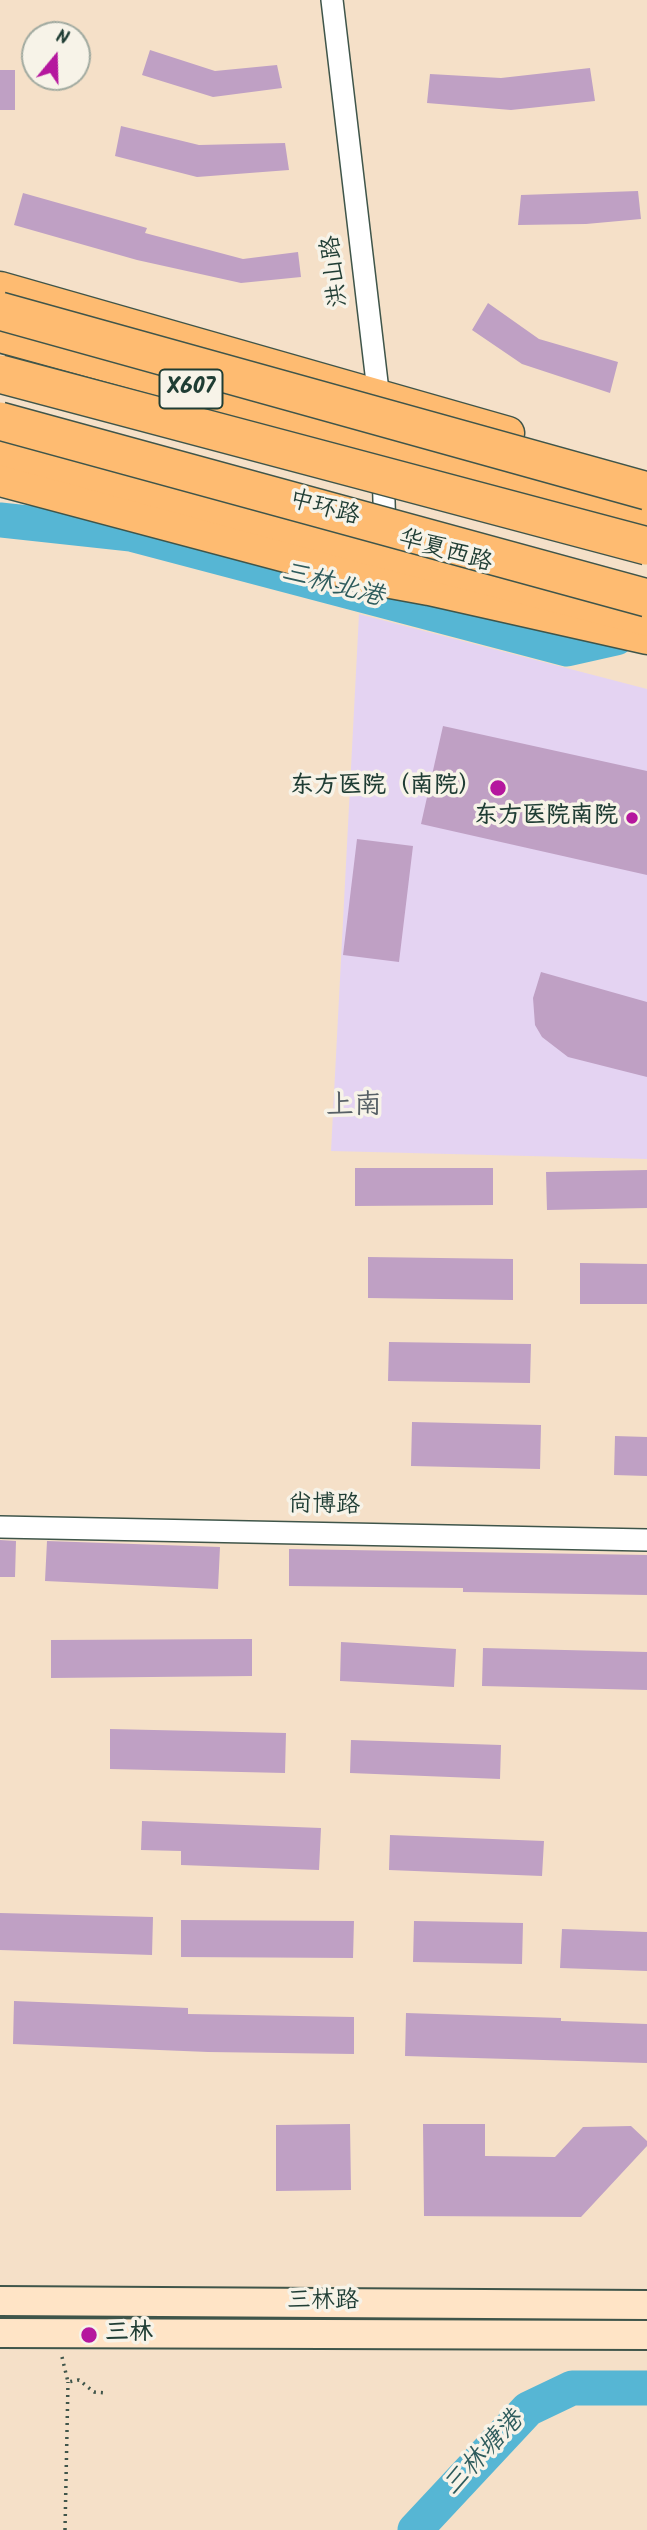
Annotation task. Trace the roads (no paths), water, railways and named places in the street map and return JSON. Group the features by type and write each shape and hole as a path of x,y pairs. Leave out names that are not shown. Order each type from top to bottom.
{"highway":[{"path":"0,311 639,477"},
{"name":"中环路","path":"0,374 647,546"},
{"name":"中环路","path":"0,421 640,607"},
{"path":"0,446 369,546 640,607"}],"main road":[{"path":"0,288 379,397 639,477"},
{"name":"X607","path":"0,336 382,442 647,511"},
{"name":"华夏西路","path":"0,430 640,607"},
{"name":"华夏西路","path":"0,480 369,578 647,638"},
{"name":"三林路","path":"0,2301 647,2305"},
{"name":"三林路","path":"0,2333 647,2335"}],"street":[{"name":"洪山路","path":"332,0 379,397 385,536"},
{"name":"尚博路","path":"0,1527 647,1540"}],"waterway":[{"name":"三林北港","path":"0,520 131,534 567,649 616,638 633,619"},
{"name":"三林塘港","path":"415,2530 528,2409 572,2388 647,2388"}],"place":[{"name":"东方医院（南院）","path":"498,788"},
{"name":"东方医院南院","path":"632,818"},
{"name":"三林","path":"89,2335"}],"district":[{"name":"上南","path":"354,1108"}]}
